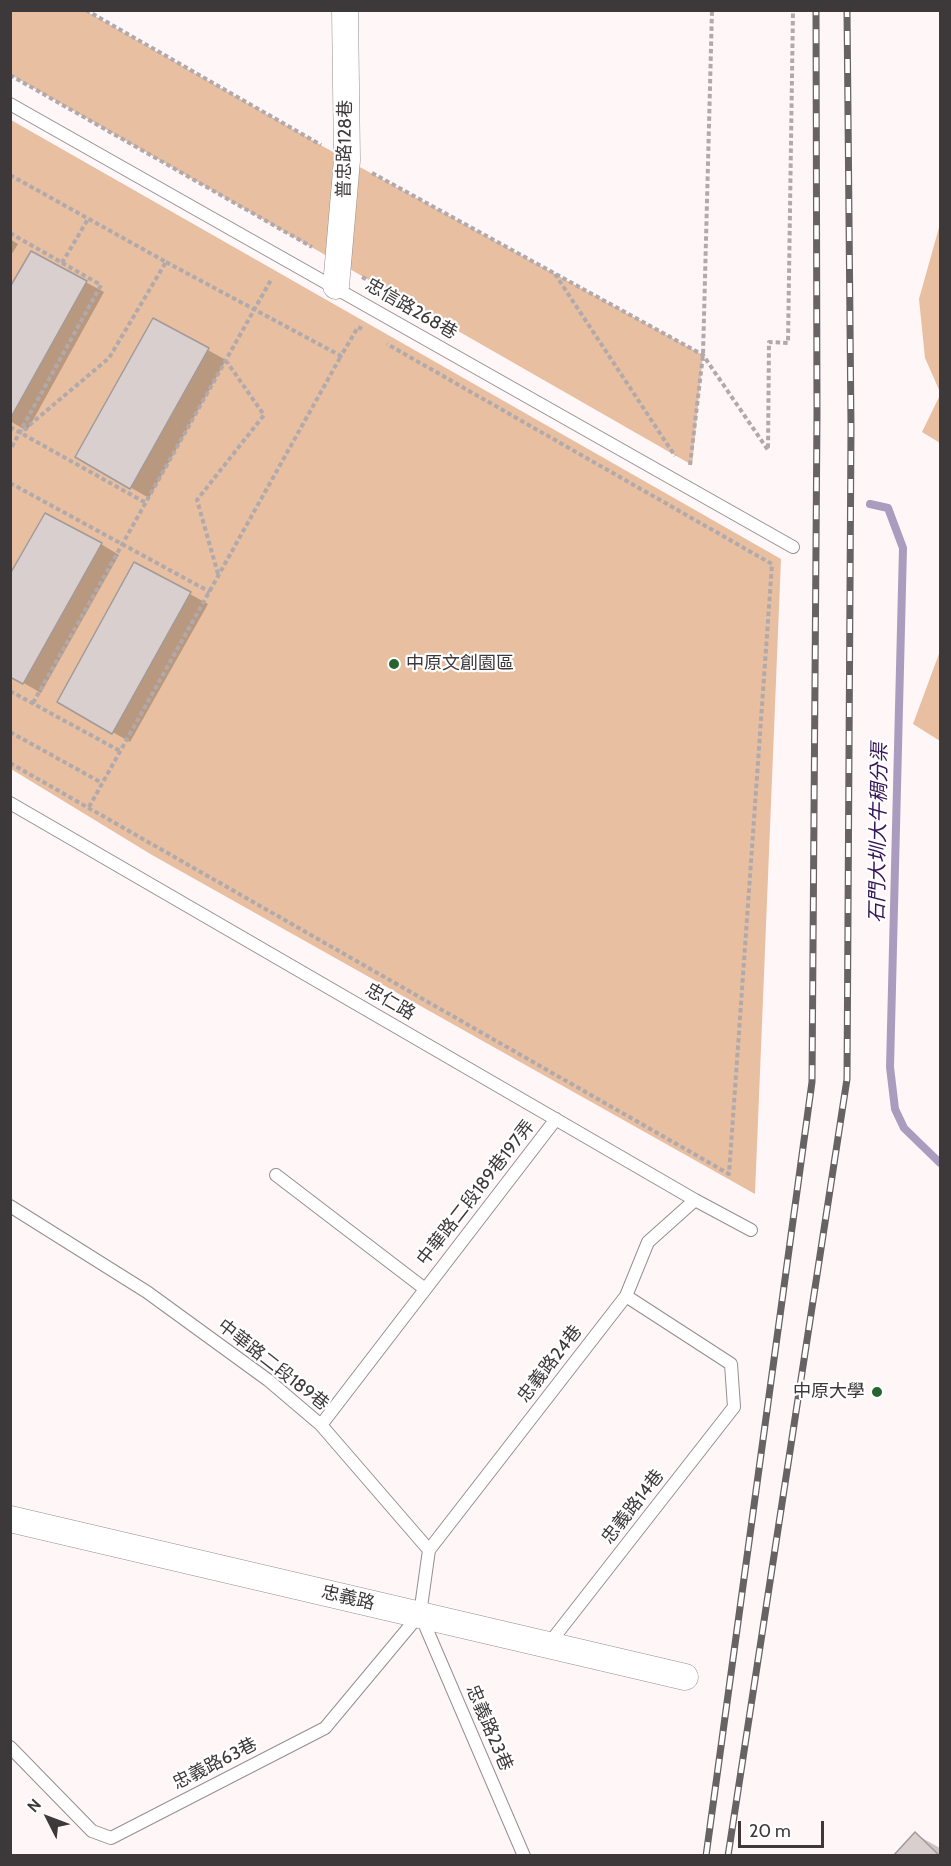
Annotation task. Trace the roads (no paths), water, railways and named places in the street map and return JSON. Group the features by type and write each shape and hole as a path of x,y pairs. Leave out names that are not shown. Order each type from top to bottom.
{"street":[{"name":"普忠路128巷","path":"338,275 346,160 345,10"},
{"name":"忠義路","path":"10,1519 685,1677"}],"lane":[{"name":"忠信路268巷","path":"10,104 338,275 793,547"},
{"name":"忠仁路","path":"10,803 695,1200 751,1230"},
{"name":"中華路二段189巷197弄","path":"321,1425 556,1119"},
{"name":"中華路二段189巷197弄","path":"276,1175 425,1288"},
{"name":"忠義路24巷","path":"429,1550 626,1296 648,1242 695,1200"},
{"name":"中華路二段189巷","path":"10,1206 147,1292 268,1380 321,1425 429,1550"},
{"name":"忠義路14巷","path":"548,1645 734,1407 731,1364 626,1296"},
{"path":"420,1614 429,1550"},
{"name":"忠義路63巷","path":"10,1747 92,1831 111,1838 325,1728 420,1614"},
{"name":"忠義路23巷","path":"420,1614 524,1856"}],"waterway":[{"name":"石門大圳大牛稠分渠","path":"870,504 888,508 903,548 890,1067 895,1109 904,1128 940,1163"}],"railway":[{"path":"706,1856 812,1082 817,413 816,10"},
{"path":"728,1856 847,1079 851,427 847,10"}],"place":[{"name":"中原文創園區","path":"394,664"},
{"name":"中原大學","path":"877,1392"}]}
